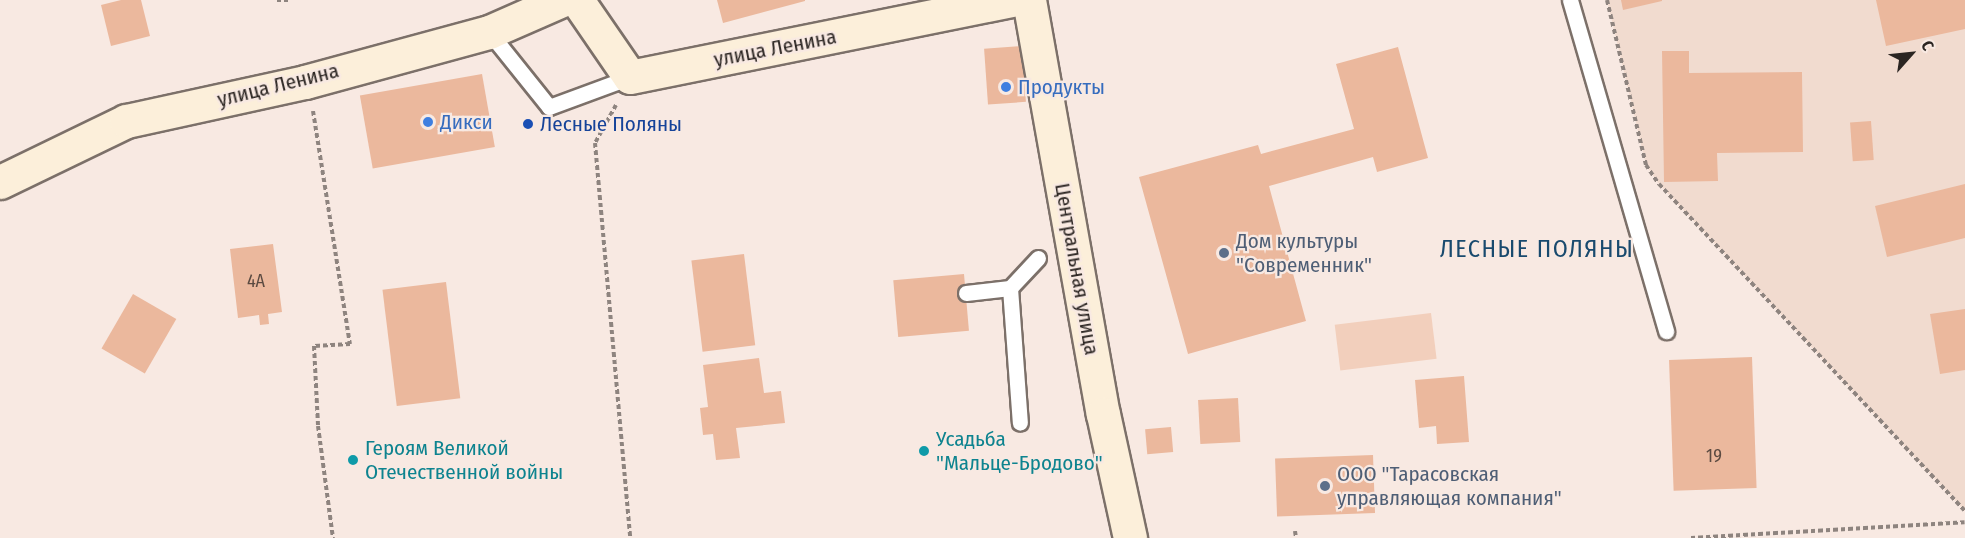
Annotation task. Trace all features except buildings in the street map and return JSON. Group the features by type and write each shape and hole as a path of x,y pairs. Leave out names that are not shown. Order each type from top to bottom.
{"street":[{"name":"улица Ленина","path":"0,182 126,121 305,82 489,32 562,0"},
{"path":"577,0 630,77"},
{"name":"улица Ленина","path":"630,77 1011,0"},
{"name":"Центральная улица","path":"1029,0 1103,414 1130,538"}],"lane":[{"path":"1570,0 1666,331"},
{"path":"489,32 549,107 630,77"},
{"path":"966,293 1010,288 1038,258"},
{"path":"1010,288 1020,423"}],"path":[{"path":"277,0 288,0"},
{"path":"1607,0 1646,165 1659,184 1965,511"},
{"path":"630,77 596,144 630,538"},
{"path":"312,107 350,344 314,346 318,426 333,538"},
{"path":"1692,538 1965,522"},
{"path":"1295,531 1296,538"}],"shaded area":[{"path":"1607,0 1965,0 1965,511 1659,184 1646,165"},
{"path":"1431,313 1437,359 1340,370 1335,325"}],"place":[{"name":"Продукты","path":"1006,87"},
{"name":"Дикси","path":"428,122"},
{"name":"Лесные Поляны","path":"528,124"},
{"name":"Дом культуры \"Современник\"","path":"1224,253"},
{"name":"Усадьба \"Мальце-Бродово\"","path":"924,451"},
{"name":"Героям Великой Отечественной войны","path":"353,460"},
{"name":"ООО \"Тарасовская управляющая компания\"","path":"1325,486"}],"district":[{"name":"ЛЕСНЫЕ ПОЛЯНЫ","path":"1537,250"}]}
